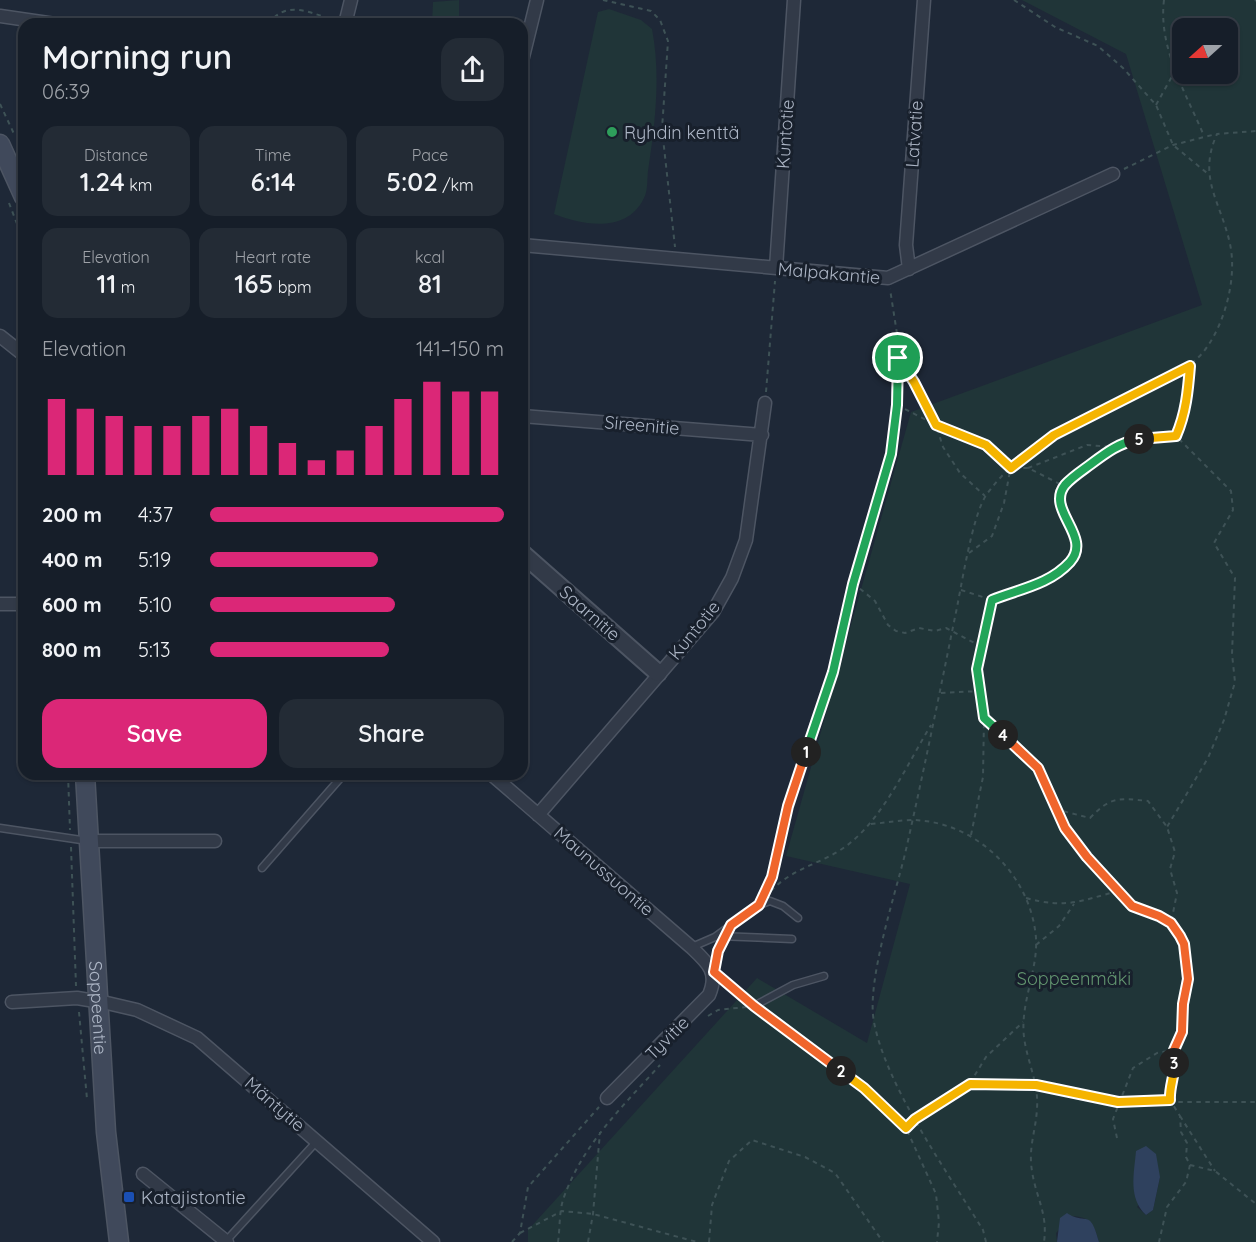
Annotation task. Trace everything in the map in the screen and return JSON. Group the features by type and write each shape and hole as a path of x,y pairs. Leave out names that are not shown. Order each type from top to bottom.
{"main road":[{"path":"0,144 18,184"},
{"name":"Soppeentie","path":"85,780 106,1132 119,1242"}],"street":[{"path":"346,18 351,0"},
{"path":"528,37 537,0"},
{"name":"Kuntotie","path":"776,268 794,0"},
{"name":"Latvatie","path":"909,269 906,245 924,0"},
{"path":"0,16 18,19"},
{"name":"Malpakantie","path":"528,246 888,278 1113,174"},
{"path":"0,336 18,350"},
{"name":"Kuntotie","path":"538,814 713,612 732,578 746,540 765,404"},
{"name":"Sireenitie","path":"528,416 762,435"},
{"name":"Saarnitie","path":"528,559 658,673"},
{"path":"0,604 18,604"},
{"name":"Maunussuontie","path":"498,780 691,947 714,972"},
{"path":"89,841 215,841"},
{"name":"Tyvitie","path":"607,1098 709,995 714,983 714,972"},
{"name":"Mäntytie","path":"12,1002 77,998 97,1001 137,1010 197,1038 433,1242"},
{"path":"143,1174 227,1241"}],"lane":[{"path":"262,868 339,780"},
{"path":"0,828 89,841"},
{"path":"715,937 759,905 770,901 783,906 798,918"},
{"path":"691,947 726,934 792,939"},
{"path":"754,1006 793,985 824,976"},
{"path":"227,1241 317,1141"}],"path":[{"path":"603,0 651,11 660,20 668,41 662,129 674,213 676,259"},
{"path":"1014,0 1055,27 1098,46 1123,68 1155,105 1173,145 1207,173"},
{"path":"1164,0 1162,19 1172,59"},
{"path":"272,18 277,12 288,9 325,18"},
{"path":"1155,105 1172,76"},
{"path":"1181,84 1204,136"},
{"path":"0,104 18,142"},
{"path":"1113,174 1173,145 1204,136 1256,131"},
{"path":"986,1242 982,1230 915,1119 887,1063 873,1021 873,989 913,820 968,554 985,496 1011,468 1054,435 1190,366 1208,347 1224,312 1231,279 1230,245 1207,173 1209,151 1217,134"},
{"path":"4,194 18,228"},
{"path":"765,404 776,268"},
{"path":"759,905 772,877 788,806 833,672 853,584 891,454 897,405 898,340 888,278"},
{"path":"898,358 914,382 936,425 942,447 960,473 985,496"},
{"path":"1176,436 1184,418 1190,366"},
{"path":"897,405 936,425 986,445 1011,468 1028,468 1087,445 1114,447 1144,438 1176,436 1231,491 1233,510 1214,543 1234,578 1232,654 1235,682 1224,720 1208,758 1167,827"},
{"path":"960,590 992,600 1050,578 1071,561 1077,549 1075,533 1062,511 1061,498 1064,486 1114,447"},
{"path":"968,554 992,536 1004,503 1011,468"},
{"path":"1028,468 1064,486"},
{"path":"853,584 875,601 888,625 896,631 905,633 919,628 935,632 945,628 982,647"},
{"path":"971,835 983,777 984,718 977,669 992,600"},
{"path":"940,693 980,691"},
{"path":"984,718 1038,768 1045,778 1055,809 1065,828 1087,857 1132,906 1171,923 1184,944 1188,979 1183,1004 1182,1032 1174,1050 1175,1071 1169,1086 1170,1100 1215,1172 1256,1204"},
{"path":"759,905 778,884 797,870 848,845 871,824 933,723"},
{"path":"1055,809 1090,818 1105,802 1127,799 1148,801 1167,827 1175,852 1170,869 1177,893 1171,923"},
{"path":"871,824 913,820 943,825 971,835 997,855 1026,898 1036,945 1023,1022 1026,1050 1036,1085 1037,1108 1030,1157 1032,1174 1047,1222 1044,1242"},
{"path":"1026,898 1052,905 1074,904 1118,891"},
{"path":"1036,945 1059,926 1074,904"},
{"path":"726,934 714,972 754,1006 864,1088 906,1128 936,1194 939,1222 937,1242"},
{"path":"699,1021 718,1010 754,1006"},
{"path":"906,1128 915,1119 970,1084 986,1057 1023,1022"},
{"path":"1117,1138 1113,1119 1125,1084 1138,1063 1157,1053 1174,1050"},
{"path":"558,1242 563,1202 578,1166 600,1131 661,1064"},
{"path":"970,1084 1036,1085 1118,1102 1170,1100 1256,1102"},
{"path":"520,1233 528,1187 607,1098"},
{"path":"1159,1242 1167,1207 1186,1182 1190,1165 1186,1157 1187,1143 1181,1132 1180,1116"},
{"path":"588,1242 593,1214 600,1131"},
{"path":"709,1242 712,1205 729,1161 752,1140 806,1156 835,1173 860,1211 882,1236 883,1242"},
{"path":"1190,1165 1215,1172"},
{"path":"512,1242 520,1233 562,1211 593,1214 696,1242"}],"green space":[{"path":"459,0 459,18 432,18 433,2"},
{"name":"Soppeenmäki","path":"1022,0 1256,0 1256,1242 1099,1242 1088,1220 1072,1216 1056,1233 1057,1242 528,1242 528,1230 757,978 867,1043 910,884 786,856 911,412 1202,305 1126,54","holes":["1160,1177 1153,1210 1146,1215 1137,1207"]},
{"name":"Ryhdin kenttä","path":"609,9 641,20 652,29 657,82 655,118 644,198 627,217 603,224 577,221 554,214 598,12"}],"water":[{"path":"1146,1146 1156,1154 1160,1177 1153,1210 1146,1215 1140,1208 1134,1193 1134,1177 1136,1151"},
{"path":"1067,1213 1073,1217 1090,1221 1099,1242 1057,1242 1060,1218"}],"place":[{"name":"Ryhdin kenttä","path":"612,132"},
{"name":"Katajistontie","path":"129,1197"}],"route":[{"path":"898,358 914,382 936,425 986,445 1011,468 1054,435 1190,366 1184,418 1176,436 1144,438 1114,447 1064,486 1061,498 1062,511 1075,533 1077,549 1071,561 1050,578 992,600 977,669 984,718 1038,768 1045,778 1055,809 1065,828 1087,857 1132,906 1171,923 1184,944 1188,979 1183,1004 1182,1032 1174,1050 1175,1071 1169,1086 1170,1100 1118,1102 1036,1085 970,1084 915,1119 906,1128 864,1088 754,1006 714,972 718,951 731,925 759,905 772,877 788,806 833,672 853,584 891,454 897,405 898,358"}]}
